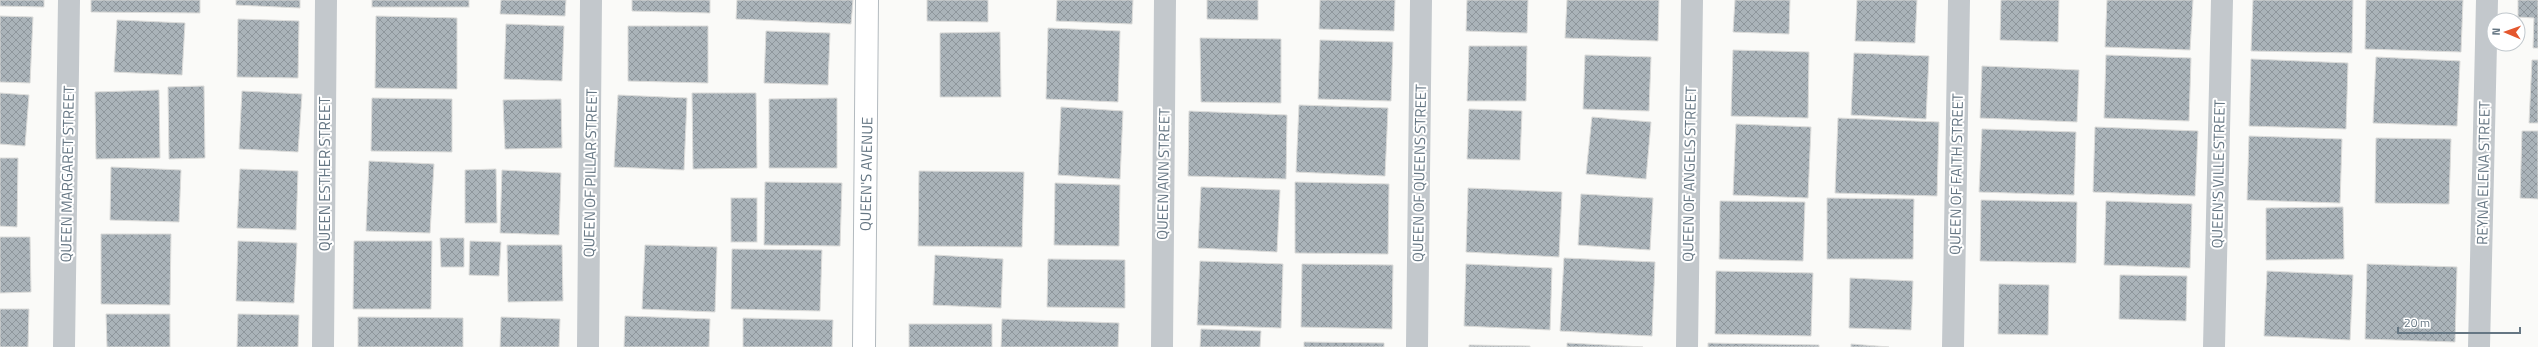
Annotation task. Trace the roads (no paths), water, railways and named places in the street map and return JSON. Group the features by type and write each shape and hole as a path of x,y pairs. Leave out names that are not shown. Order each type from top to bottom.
{"street":[{"name":"QUEEN MARGARET STREET","path":"64,347 69,0"},
{"name":"QUEEN ESTHER STREET","path":"323,347 326,0"},
{"name":"QUEEN OF PILLAR STREET","path":"588,347 592,0"},
{"name":"QUEEN'S AVENUE","path":"864,347 867,0"},
{"name":"QUEEN ANN STREET","path":"1162,347 1165,0"},
{"name":"QUEEN OF QUEENS STREET","path":"1417,347 1420,0"},
{"name":"QUEEN OF ANGELS STREET","path":"1687,347 1692,0"},
{"name":"QUEEN OF FAITH STREET","path":"1954,347 1959,0"},
{"name":"QUEEN'S VILLE STREET","path":"2214,347 2222,0"},
{"name":"REYNA ELENA STREET","path":"2480,347 2487,0"}]}
